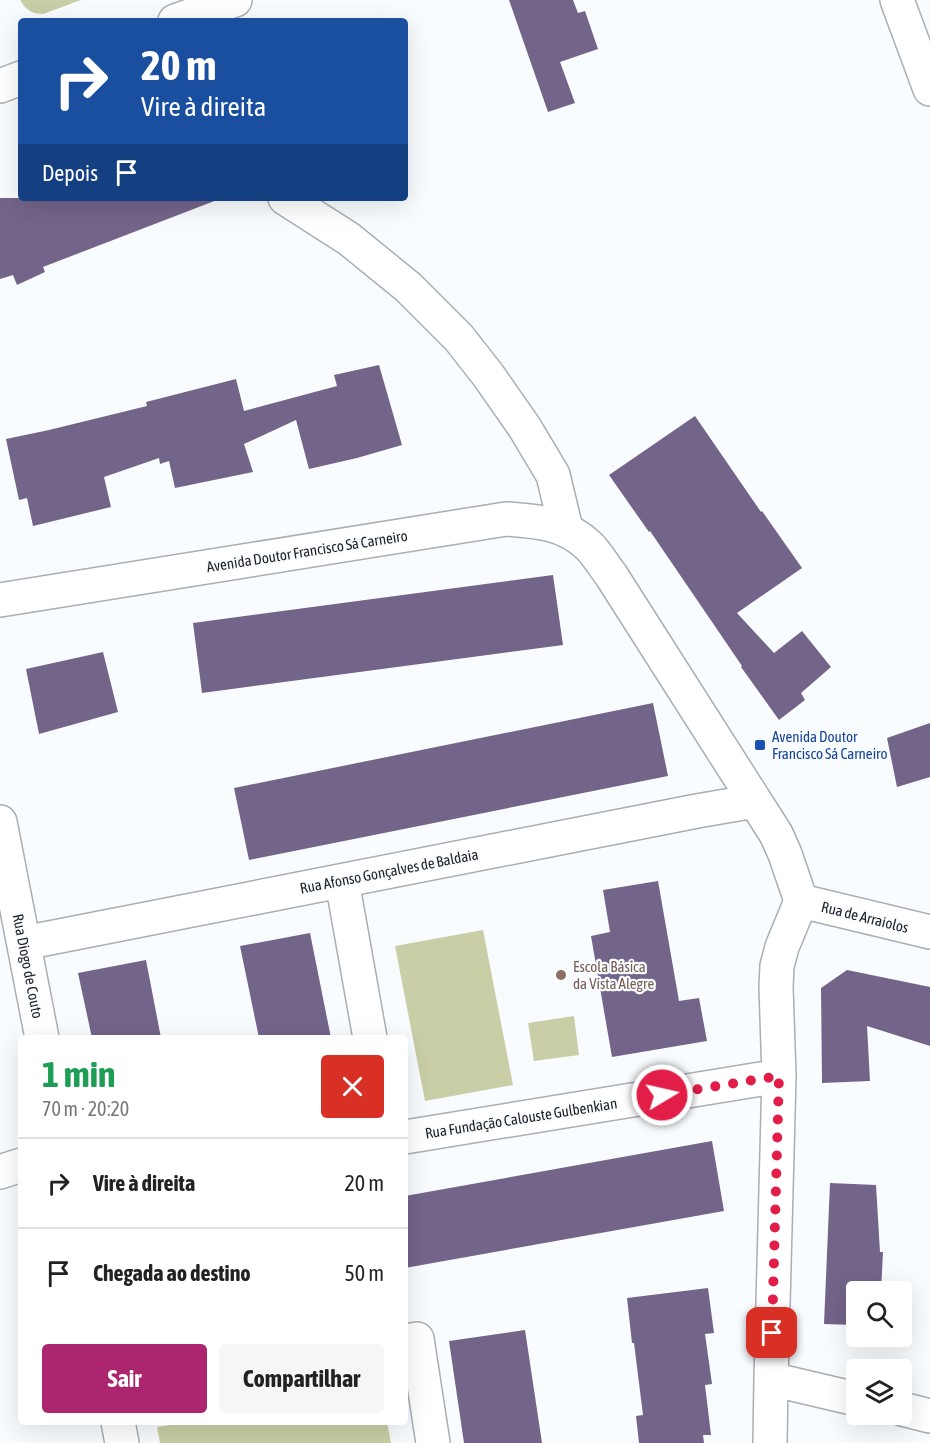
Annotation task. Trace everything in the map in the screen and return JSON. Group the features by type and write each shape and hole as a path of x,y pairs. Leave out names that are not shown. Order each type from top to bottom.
{"street":[{"path":"184,18 235,0"},
{"path":"897,0 930,90"},
{"path":"290,201 349,239 408,287 459,338 525,428 553,475 566,529"},
{"name":"Avenida Doutor Francisco Sá Carneiro","path":"0,600 506,519 535,521 566,529 589,546 611,575 776,834 801,901"},
{"name":"Rua Afonso Gonçalves de Baldaia","path":"24,943 755,801"},
{"name":"Rua Diogo de Couto","path":"0,822 41,1035"},
{"path":"342,881 369,1035"},
{"path":"770,1443 779,1076 777,966 782,947 801,901"},
{"name":"Rua de Arraiolos","path":"801,901 930,932"},
{"name":"Rua Fundação Calouste Gulbenkian","path":"408,1137 779,1076"},
{"path":"0,1172 18,1166"},
{"path":"408,1341 417,1340 433,1443"},
{"path":"771,1379 846,1397"},
{"path":"912,1412 930,1416"},
{"path":"119,1425 122,1443"}],"green space":[{"path":"20,0 81,0 43,14 30,11"},
{"path":"483,930 513,1085 425,1101 395,946"},
{"path":"574,1016 579,1055 534,1061 528,1023"},
{"path":"170,1425 388,1425 391,1443 160,1443 157,1427"}],"building":[{"path":"509,0 573,0 578,13 585,11 598,49 560,62 575,103 548,112"},
{"path":"0,198 18,198 18,201 214,201 43,267 45,272 17,285 13,275 0,279"},
{"path":"379,365 402,445 309,469 296,420 244,444 253,472 175,488 169,461 160,464 159,458 104,477 111,507 33,526 27,498 19,500 6,439 147,406 146,402 236,379 244,411 337,386 334,375"},
{"path":"695,416 802,568 737,613 774,653 802,631 831,667 801,693 805,700 779,720 609,475"},
{"path":"553,575 563,645 202,693 193,623"},
{"path":"103,652 118,712 39,734 26,669"},
{"path":"653,703 668,776 249,860 234,788"},
{"path":"930,723 930,777 897,787 887,738"},
{"path":"658,881 679,1001 699,998 707,1041 612,1057 591,936 610,932 603,890"},
{"path":"310,933 330,1035 258,1035 240,946"},
{"path":"146,960 160,1035 91,1035 78,973"},
{"path":"847,970 930,987 930,1046 867,1026 870,1081 822,1083 821,988"},
{"path":"712,1141 724,1211 408,1267 408,1195"},
{"path":"830,1183 876,1185 880,1252 883,1252 882,1281 846,1281 846,1325 824,1324"},
{"path":"708,1288 714,1333 705,1334 712,1384 705,1385 711,1435 703,1435 704,1443 639,1443 636,1416 643,1415 627,1298"},
{"path":"525,1330 542,1443 464,1443 449,1341"}],"place":[{"name":"Avenida Doutor Francisco Sá Carneiro","path":"760,745"},
{"name":"Escola Básica da Vista Alegre","path":"561,975"}],"route":[{"path":"662,1095 779,1076 772,1333"}]}
